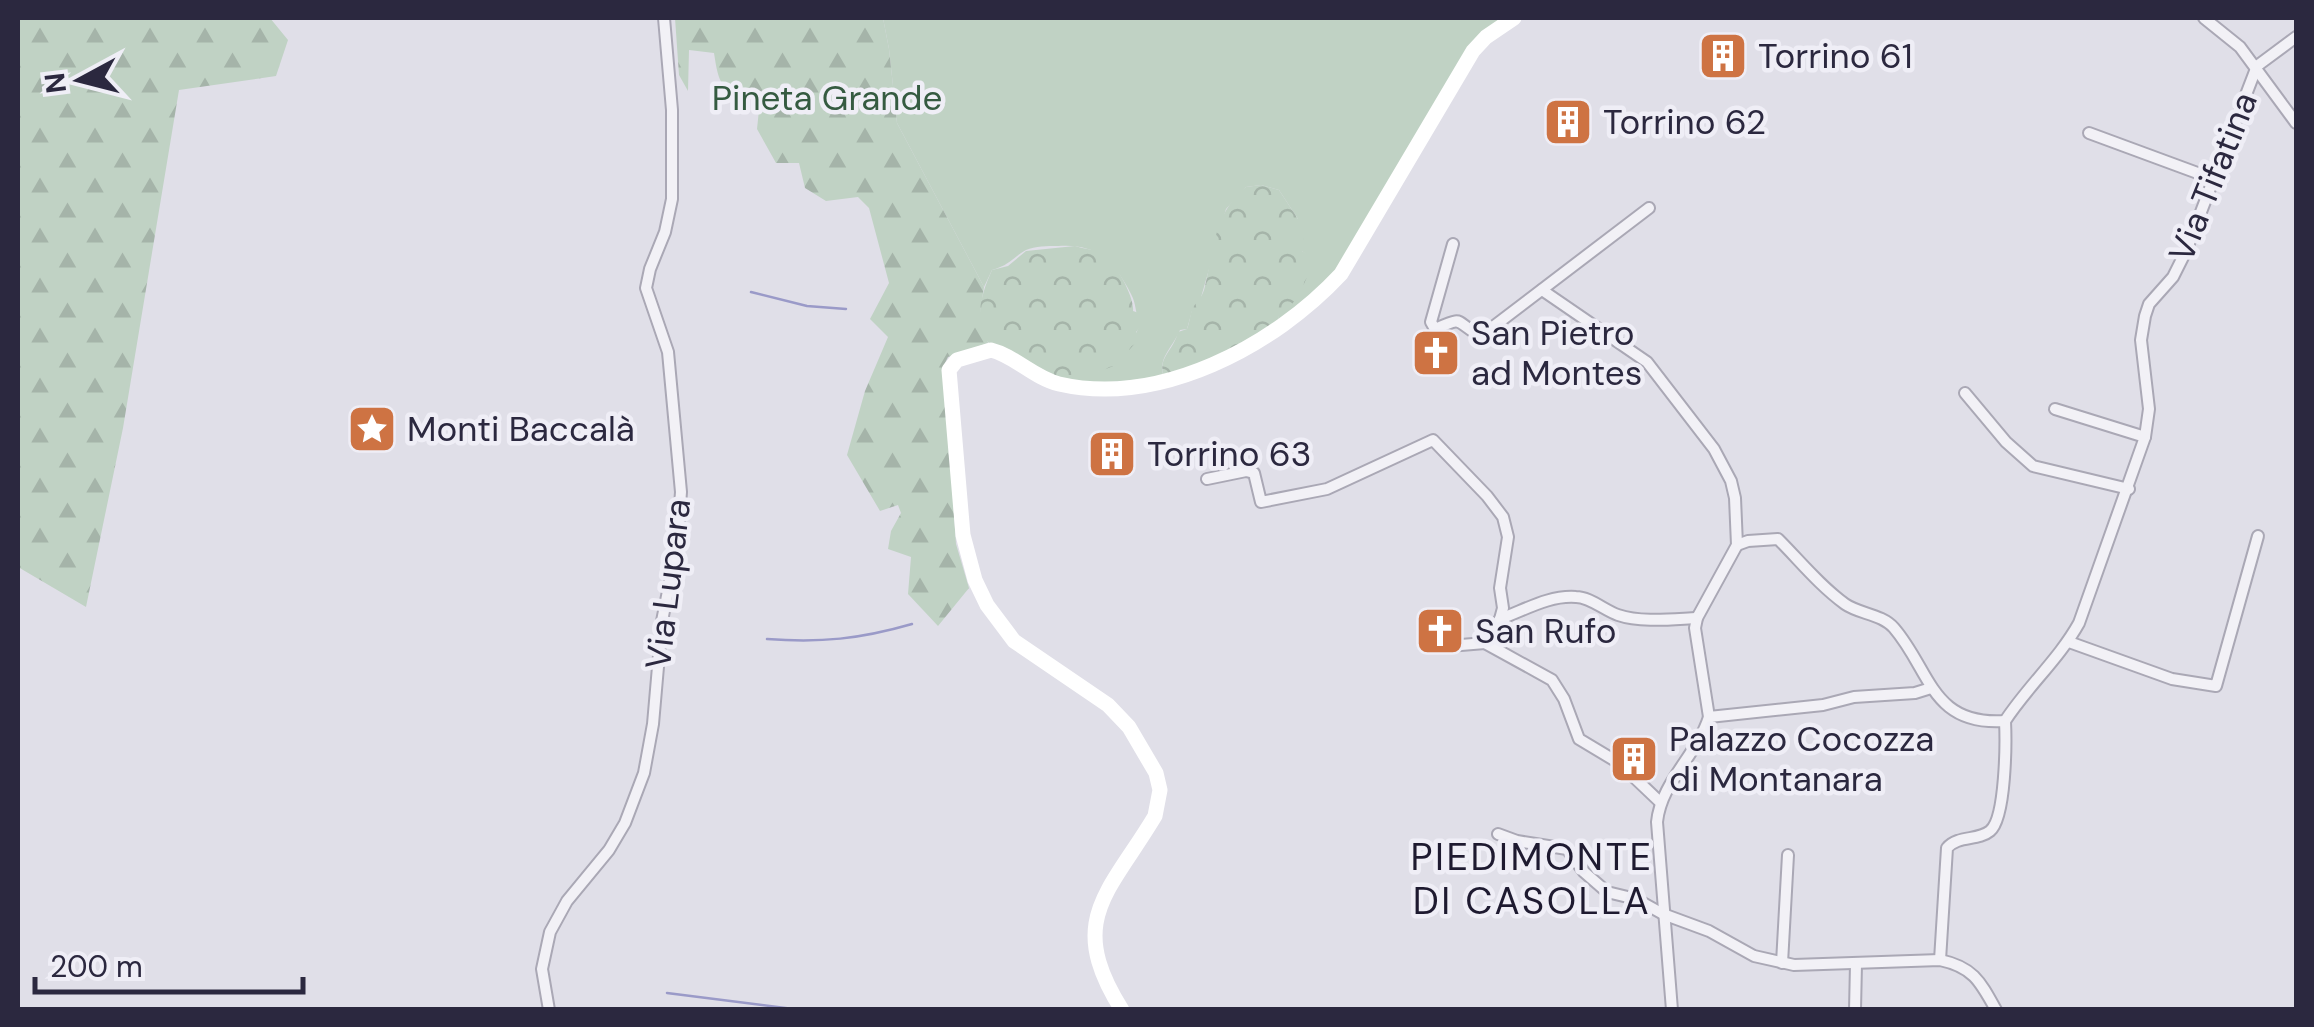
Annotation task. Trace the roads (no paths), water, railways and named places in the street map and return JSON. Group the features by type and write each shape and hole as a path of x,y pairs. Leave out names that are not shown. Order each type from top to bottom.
{"street":[{"name":"Via Lupara","path":"549,1010 542,969 550,932 566,901 625,823 644,773 653,724 662,621 677,546 680,492 668,352 646,288 672,199 672,110 664,18"},
{"path":"1122,1010 1098,969 1096,921 1110,882 1155,816 1158,781 1140,742 1117,713 1014,641 980,591 962,535 949,370 957,360 991,350 1025,370 1061,384 1140,388 1192,374 1276,331 1323,294 1341,274 1474,51 1486,37 1514,18"},
{"path":"2204,18 2257,66 2268,88 2296,123"},
{"name":"Via Tifatina","path":"2069,642 2129,490 2145,437 2149,408 2141,350 2149,304 2173,277 2186,251 2257,66 2296,37"},
{"path":"2089,133 2212,178"},
{"path":"1452,244 1430,317 1435,329 1454,319 1476,334 1485,335 1649,208"},
{"path":"1542,290 1647,362 1714,449 1731,481 1735,498 1737,546 1695,628 1709,717 1695,748 1659,801 1657,822 1672,1010"},
{"path":"1965,393 2006,442 2034,466 2129,490"},
{"path":"2054,409 2145,437"},
{"path":"1207,479 1246,471 1254,474 1261,502 1327,489 1433,440 1502,517 1508,538 1500,619 1485,643"},
{"path":"1940,960 1946,848 1952,842 1988,833 1995,826 2000,810 2004,721 2021,696 2069,642 2172,679 2216,686 2258,536"},
{"path":"1737,546 1748,541 1778,539 1798,563 1842,602 1892,625 1931,688 1966,718 2004,721"},
{"path":"1500,619 1543,601 1570,596 1585,597 1624,618 1697,618"},
{"path":"1450,646 1485,643 1552,680 1564,699 1579,739 1619,762 1659,801"},
{"path":"1709,717 1931,688"},
{"path":"1498,834 1567,850 1607,892 1636,899 1663,914 1708,930 1754,956 1782,963 1940,960 1960,964 1971,972 1996,1010"},
{"path":"1782,963 1788,855"},
{"path":"1855,1010 1856,964"}],"waterway":[{"path":"751,292 807,306 846,309"},
{"path":"767,639 840,639 912,624"},
{"path":"667,993 801,1010"}],"place":[{"name":"Torrino 61","path":"1723,56"},
{"name":"Torrino 62","path":"1568,122"},
{"name":"San Pietro ad Montes","path":"1436,353"},
{"name":"Monti Baccalà","path":"372,429"},
{"name":"Torrino 63","path":"1112,454"},
{"name":"San Rufo","path":"1440,631"},
{"name":"Palazzo Cocozza di Montanara","path":"1634,759"}],"district":[{"name":"PIEDIMONTE DI CASOLLA","path":"1532,879"}],"park label":[{"name":"Pineta Grande","path":"827,98"}]}
